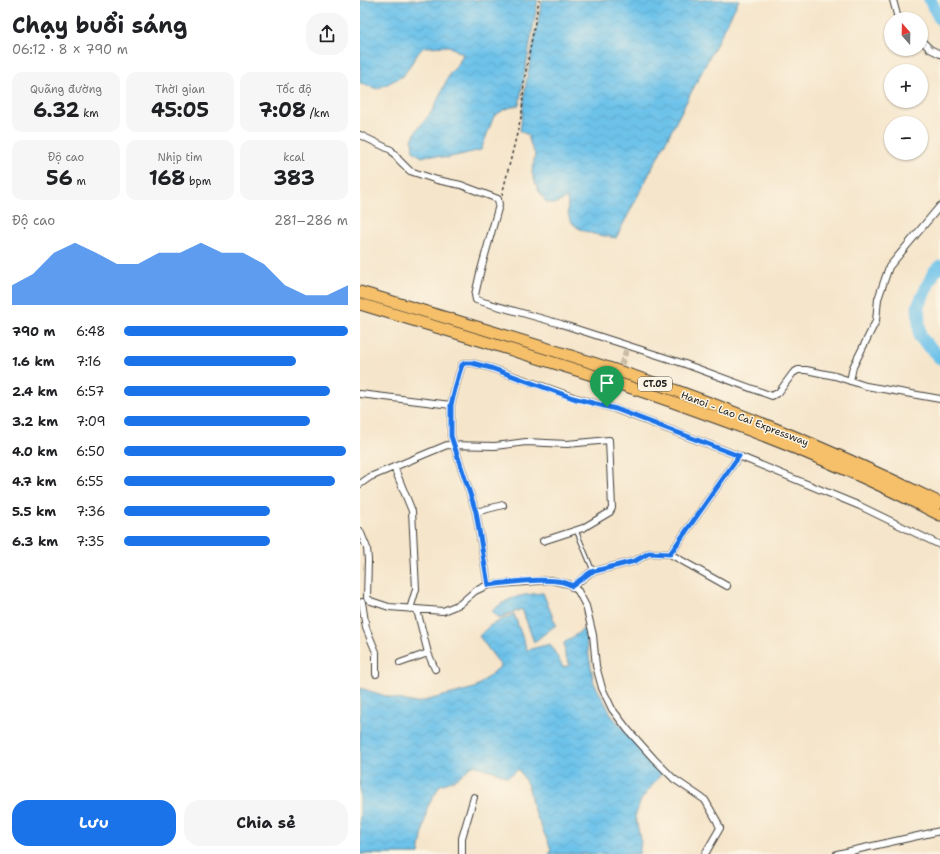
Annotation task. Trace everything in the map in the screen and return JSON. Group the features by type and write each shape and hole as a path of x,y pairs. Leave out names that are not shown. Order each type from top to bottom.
{"highway":[{"name":"Hanoi - Lao Cai Expressway","path":"360,292 666,387 815,445 889,478 940,503"},
{"name":"Hanoi - Lao Cai Expressway","path":"360,304 573,368 663,398 812,455 884,487 940,515"}],"street":[{"path":"893,0 897,12"},
{"path":"928,47 940,54"},
{"path":"360,135 391,150 410,170 437,180 468,187 498,199 500,204 480,273 475,295 476,300 561,324 685,364 772,396 779,392 793,373 798,370 806,370 835,376 866,386 940,399"},
{"path":"850,381 853,367 876,321 878,299 889,267 940,206"},
{"path":"488,585 476,512 451,436 451,405 462,365 465,363 472,363 498,370 573,398 616,409 739,456 860,506 940,545"},
{"path":"360,394 451,405"},
{"path":"360,484 370,477 447,445 495,446 526,442 566,444 609,440 612,508 610,512 583,528 543,541"},
{"path":"670,554 739,456"},
{"path":"394,467 412,511 416,589 414,609 428,653 435,669"},
{"path":"476,512 503,505"},
{"path":"360,531 367,548 367,598 371,601"},
{"path":"572,586 593,572 635,561 649,553 670,554 727,586"},
{"path":"376,674 376,652 366,628 361,602 371,601 389,607 443,611 454,607 475,591 488,585 550,580 569,584 578,591 586,606 596,666 602,688 612,709 628,730 674,779 705,800 717,821 720,828 704,854"},
{"path":"400,663 428,653"},
{"path":"462,854 462,838 474,797"},
{"path":"837,854 940,831"}],"lane":[{"path":"576,530 593,572"}],"path":[{"path":"500,204 522,112 524,82 539,0"}],"water":[{"path":"360,0 538,0 519,105 505,109 494,116 481,150 447,158 430,155 422,157 413,151 412,140 416,131 433,110 450,73 458,65 463,54 449,46 424,47 403,76 377,89 360,83"},
{"path":"542,0 739,0 616,238 597,235 577,227 572,223 569,217 567,198 554,204 546,202 538,190 532,173 535,154 528,135 520,131 526,83"},
{"path":"543,593 556,625 534,642 522,609 499,618 492,611 510,599"},
{"path":"514,614 527,650 550,644 563,667 570,665 565,655 564,643 584,629 594,683 613,717 662,773 641,800 635,816 641,842 639,854 549,854 551,849 533,808 529,788 519,769 508,777 473,765 455,780 440,785 427,808 419,854 360,854 360,688 392,698 416,703 475,688 501,666 479,636 489,626"}],"waterway":[{"path":"930,0 940,19"},
{"path":"940,266 934,272 918,306 920,337 940,358"}],"tunnel":[{"path":"607,407 628,345"}],"route":[{"path":"465,363 472,363 491,368 533,382 573,398 607,407 616,409 739,456 670,554 649,553 635,561 591,572 572,586 550,580 488,585 476,512 451,436 451,405 462,365 465,363"}]}
